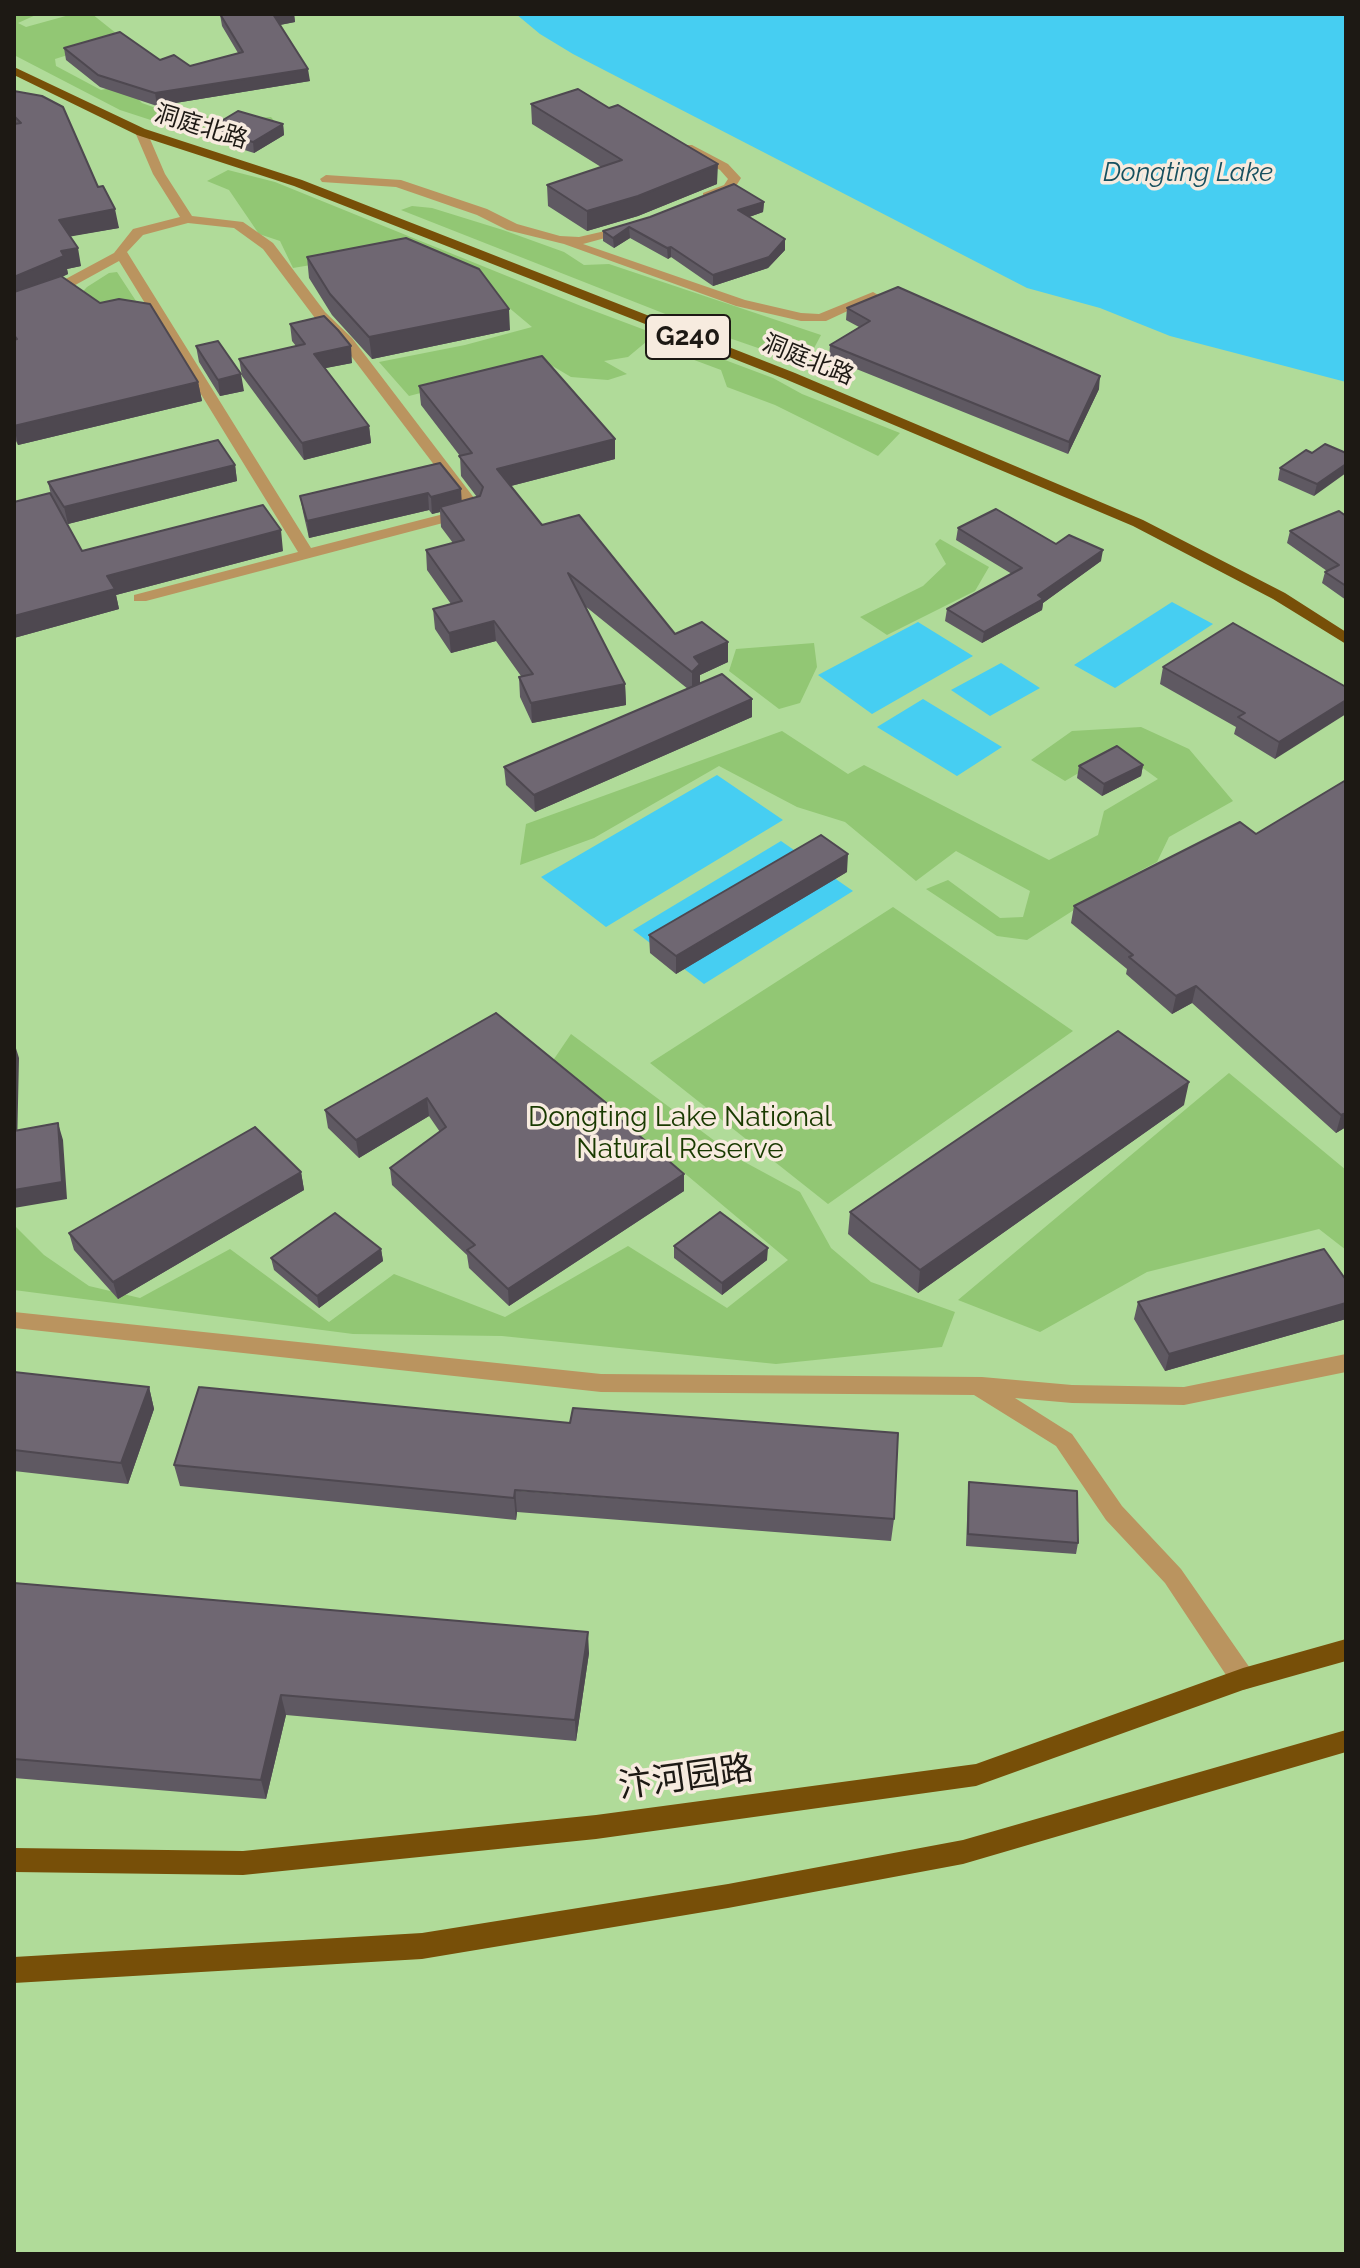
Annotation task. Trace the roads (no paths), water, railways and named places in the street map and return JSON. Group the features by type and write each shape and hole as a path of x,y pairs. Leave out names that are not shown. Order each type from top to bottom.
{"main road":[{"name":"洞庭北路","path":"14,61 54,87 129,121 277,161 326,179 519,265 824,381 1139,515 1273,581 1346,626"},
{"name":"洞庭北路","path":"14,71 141,132 298,183 536,279 790,376 1138,523 1279,596 1346,639"},
{"name":"汴河园路","path":"14,1860 243,1863 596,1827 976,1775 1243,1679 1346,1650"},
{"path":"14,1970 422,1946 728,1896 963,1852 1346,1741"}],"street":[{"path":"141,132 159,174 188,219"},
{"path":"680,144 724,167 735,178 729,188 688,203"},
{"path":"326,179 397,183 482,212 512,227 559,240 741,303 801,317 821,318 873,296"},
{"path":"14,306 52,292 121,254 138,232 188,219 238,225 268,246 320,315 347,341 476,510 306,552 140,598"},
{"path":"559,240 579,241 644,222"},
{"path":"121,254 306,552"},
{"path":"14,1320 601,1383 978,1386 1072,1394 1184,1396 1346,1363"},
{"path":"978,1386 1064,1440 1114,1513 1173,1576 1243,1679"}],"water":[{"name":"Dongting Lake","path":"516,14 1346,14 1346,382 1170,336 1100,308 1027,288 573,54 540,34"},
{"path":"1172,602 1213,624 1115,688 1074,665"},
{"path":"918,622 973,656 872,714 818,675"},
{"path":"1001,663 1040,688 990,716 951,690"},
{"path":"923,699 1002,747 957,776 877,727"},
{"path":"717,775 783,820 606,927 541,877"},
{"path":"781,841 853,891 704,984 633,930"}],"park label":[{"name":"Dongting Lake National Natural Reserve","path":"680,1134"}]}
